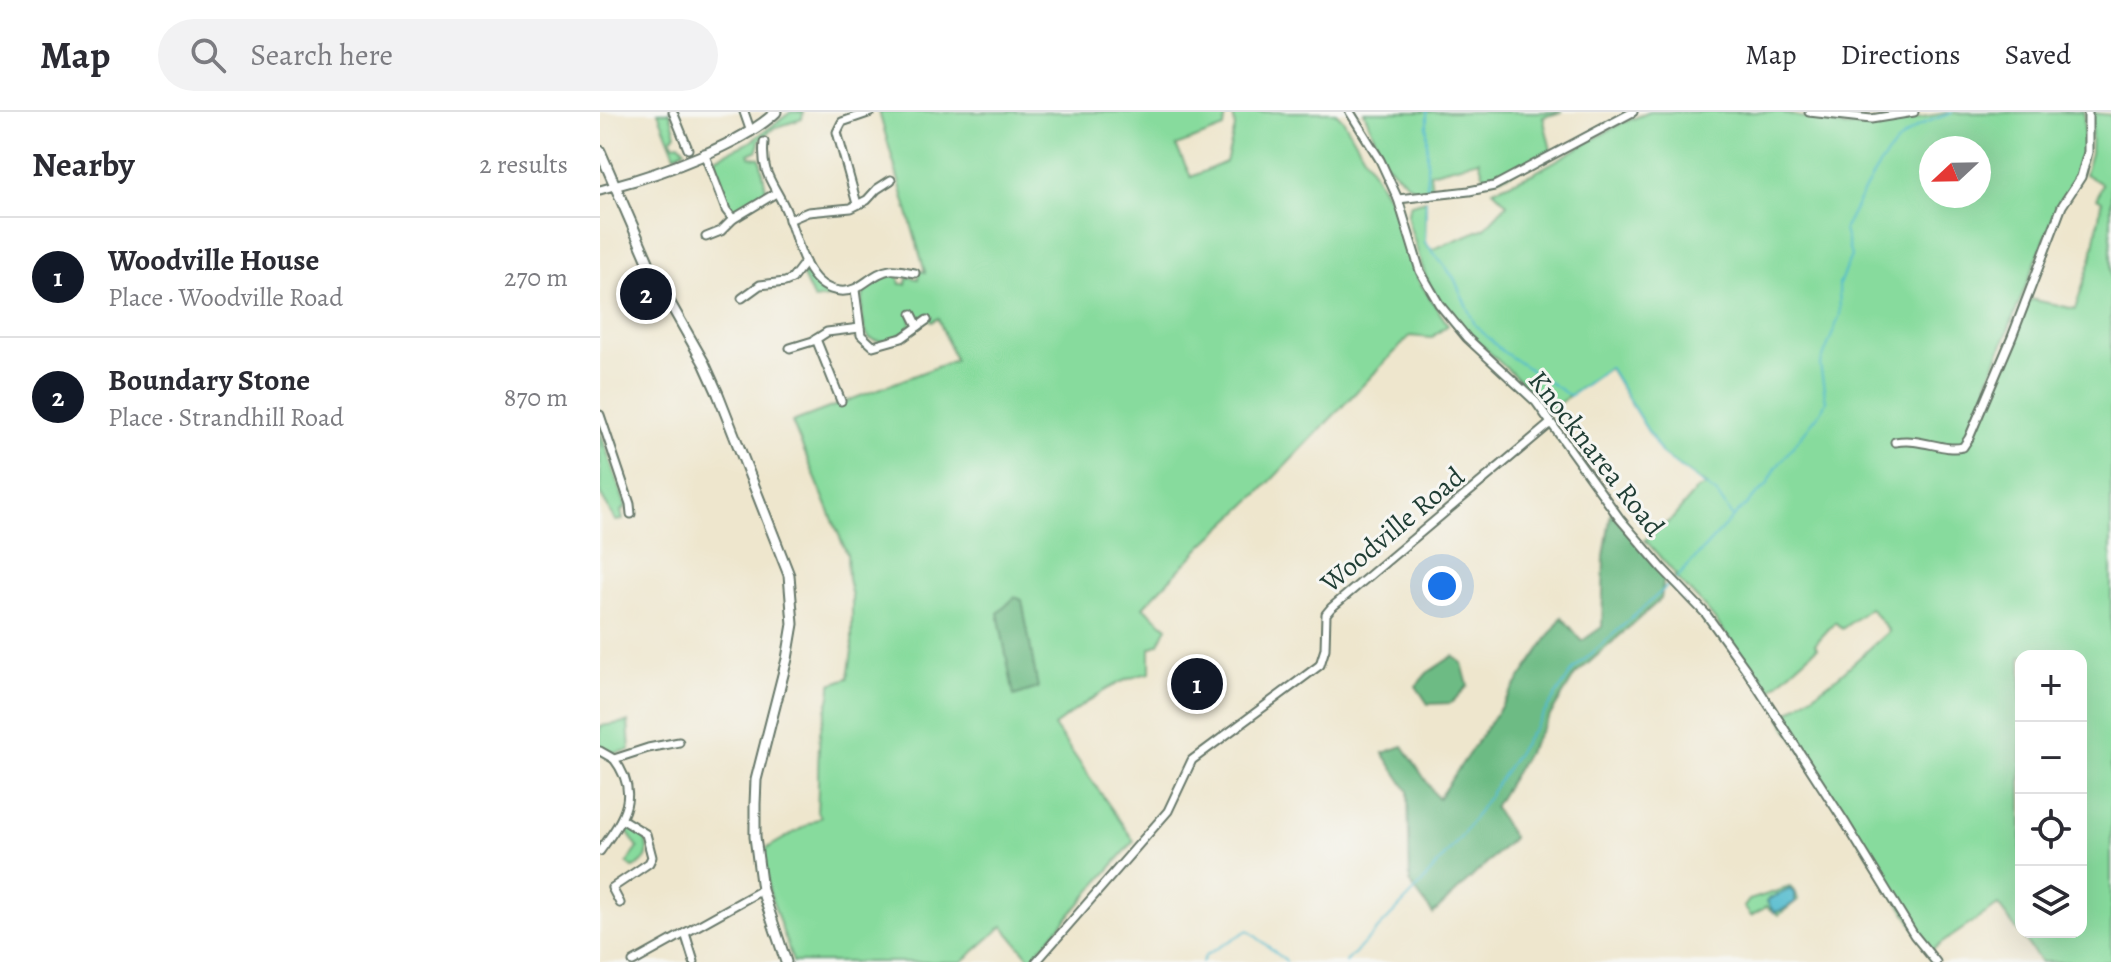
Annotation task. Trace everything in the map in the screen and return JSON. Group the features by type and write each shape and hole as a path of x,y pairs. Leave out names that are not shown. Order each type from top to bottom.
{"main road":[{"path":"614,186 751,132 776,112"},
{"path":"600,151 665,297 704,363 718,394 783,555 792,592 793,624 787,659 756,780 755,837 762,890 786,962"}],"street":[{"path":"673,112 688,149"},
{"path":"744,112 751,132"},
{"name":"Knocknarea Road","path":"1350,112 1367,136 1398,199 1420,271 1439,304 1467,338 1527,392 1620,519 1706,614 1745,668 1914,935 1936,962"},
{"path":"1398,199 1494,186 1633,112"},
{"path":"1809,112 1871,119 1914,112"},
{"path":"1895,442 1919,440 1955,449 1963,447 1969,438 2062,206 2081,177 2088,152 2088,112"},
{"path":"857,204 837,132 842,122 865,113"},
{"path":"672,139 681,136"},
{"path":"764,142 763,153 770,185 789,220 805,262 824,285 836,291 855,290 880,273 891,270 909,275"},
{"path":"704,153 726,210 733,219"},
{"path":"753,155 763,153"},
{"path":"789,220 808,212 842,211 867,200 891,180"},
{"path":"600,190 614,186"},
{"path":"706,237 721,231 733,219 776,193"},
{"path":"742,298 760,285 792,279 805,262"},
{"path":"855,290 860,328 866,343 881,346 902,338 927,320"},
{"path":"912,314 918,326"},
{"path":"790,348 827,332 860,328"},
{"path":"816,339 833,392 841,401"},
{"path":"600,415 631,514"},
{"name":"Woodville Road","path":"1036,962 1168,811 1192,760 1320,665 1325,649 1326,614 1331,608 1551,423"},
{"path":"614,759 679,742"},
{"path":"600,751 614,759 628,785 623,820 600,851"},
{"path":"620,903 612,888 649,863 652,857 646,834 623,820"},
{"path":"633,962 762,890"},
{"path":"685,933 694,962"}],"green space":[{"path":"658,112 670,112 676,134 671,139 673,144 679,143 685,150 675,155"},
{"path":"791,112 803,112 802,119 774,128 759,141 758,150 749,154 750,157 760,158 767,194 747,208 732,212 714,169 715,158 750,142"},
{"path":"879,112 1226,112 1224,128 1176,146 1191,177 1226,162 1235,128 1233,112 1335,112 1344,121 1391,202 1419,281 1448,325 1431,338 1410,336 1261,491 1143,607 1167,627 1159,644 1150,648 1150,673 1112,687 1054,726 1134,841 1031,960 1003,926 962,962 793,962 769,891 764,850 821,817 817,811 821,728 831,684 848,678 852,651 852,596 847,554 792,422 955,360 938,318 932,322 926,315 919,319 910,315 912,327 897,337 880,341 869,338 864,327 863,296 873,280 897,271 900,284 906,284 907,278 918,279 919,271 925,272"},
{"path":"1364,112 1562,112 1543,117 1551,150 1510,174 1486,182 1479,160 1430,173 1432,190 1418,193 1386,164"},
{"path":"1650,112 1778,112 1845,127 1946,113 2084,112 2084,157 2079,176 2058,206 1987,383 1995,385 2030,299 2075,309 2092,257 2102,201 2097,198 2102,184 2085,174 2091,153 2092,113 2111,115 2111,962 2041,962 2023,938 2087,938 2087,650 2015,650 2015,928 1998,905 1930,951 1781,718 1840,675 1889,631 1870,608 1842,629 1835,622 1815,644 1817,648 1766,694 1712,616 1674,577 1676,575 1645,540 1673,518 1697,489 1707,486 1662,454 1609,368 1548,411 1456,320 1430,285 1408,221 1411,204 1426,200 1425,242 1431,250 1485,228 1507,204 1493,190 1534,173 1622,123"},
{"path":"802,274 807,274 827,293 842,296 814,300"},
{"path":"600,431 626,507 621,511 623,520 616,521 600,494"},
{"path":"1611,512 1664,576 1661,599 1575,675 1494,807 1513,838 1433,914 1410,883 1408,791 1383,753 1403,746 1438,799 1562,617 1582,641 1602,627 1604,557"},
{"path":"1015,597 1022,600 1038,688 1014,696 998,613"},
{"path":"1453,656 1462,663 1468,686 1451,703 1428,704 1416,686 1427,673"},
{"path":"628,722 630,750 615,753 600,747 600,726"},
{"path":"628,825 645,836 647,847 643,862 633,868 627,863 638,848 625,829"},
{"path":"1790,887 1798,900 1779,915 1766,907 1751,916 1744,907 1749,900"}],"water":[{"path":"1790,889 1795,894 1795,902 1774,912 1767,902 1769,899"}],"waterway":[{"path":"1427,112 1427,192"},
{"path":"1676,579 1767,485 1776,468 1822,410 1826,401 1820,365 1840,315 1839,284 1851,256 1844,230 1874,174 1894,147 1917,127 1952,113"},
{"path":"1426,200 1425,242 1454,278 1475,325 1502,351 1570,396 1609,367 1662,454 1717,494 1732,516"},
{"path":"1346,962 1414,892 1461,837 1573,670 1671,583"},
{"path":"1202,962 1206,955 1248,930 1287,962"}],"place":[{"name":"Boundary Stone","path":"646,294"},
{"name":"Woodville House","path":"1197,684"}]}
